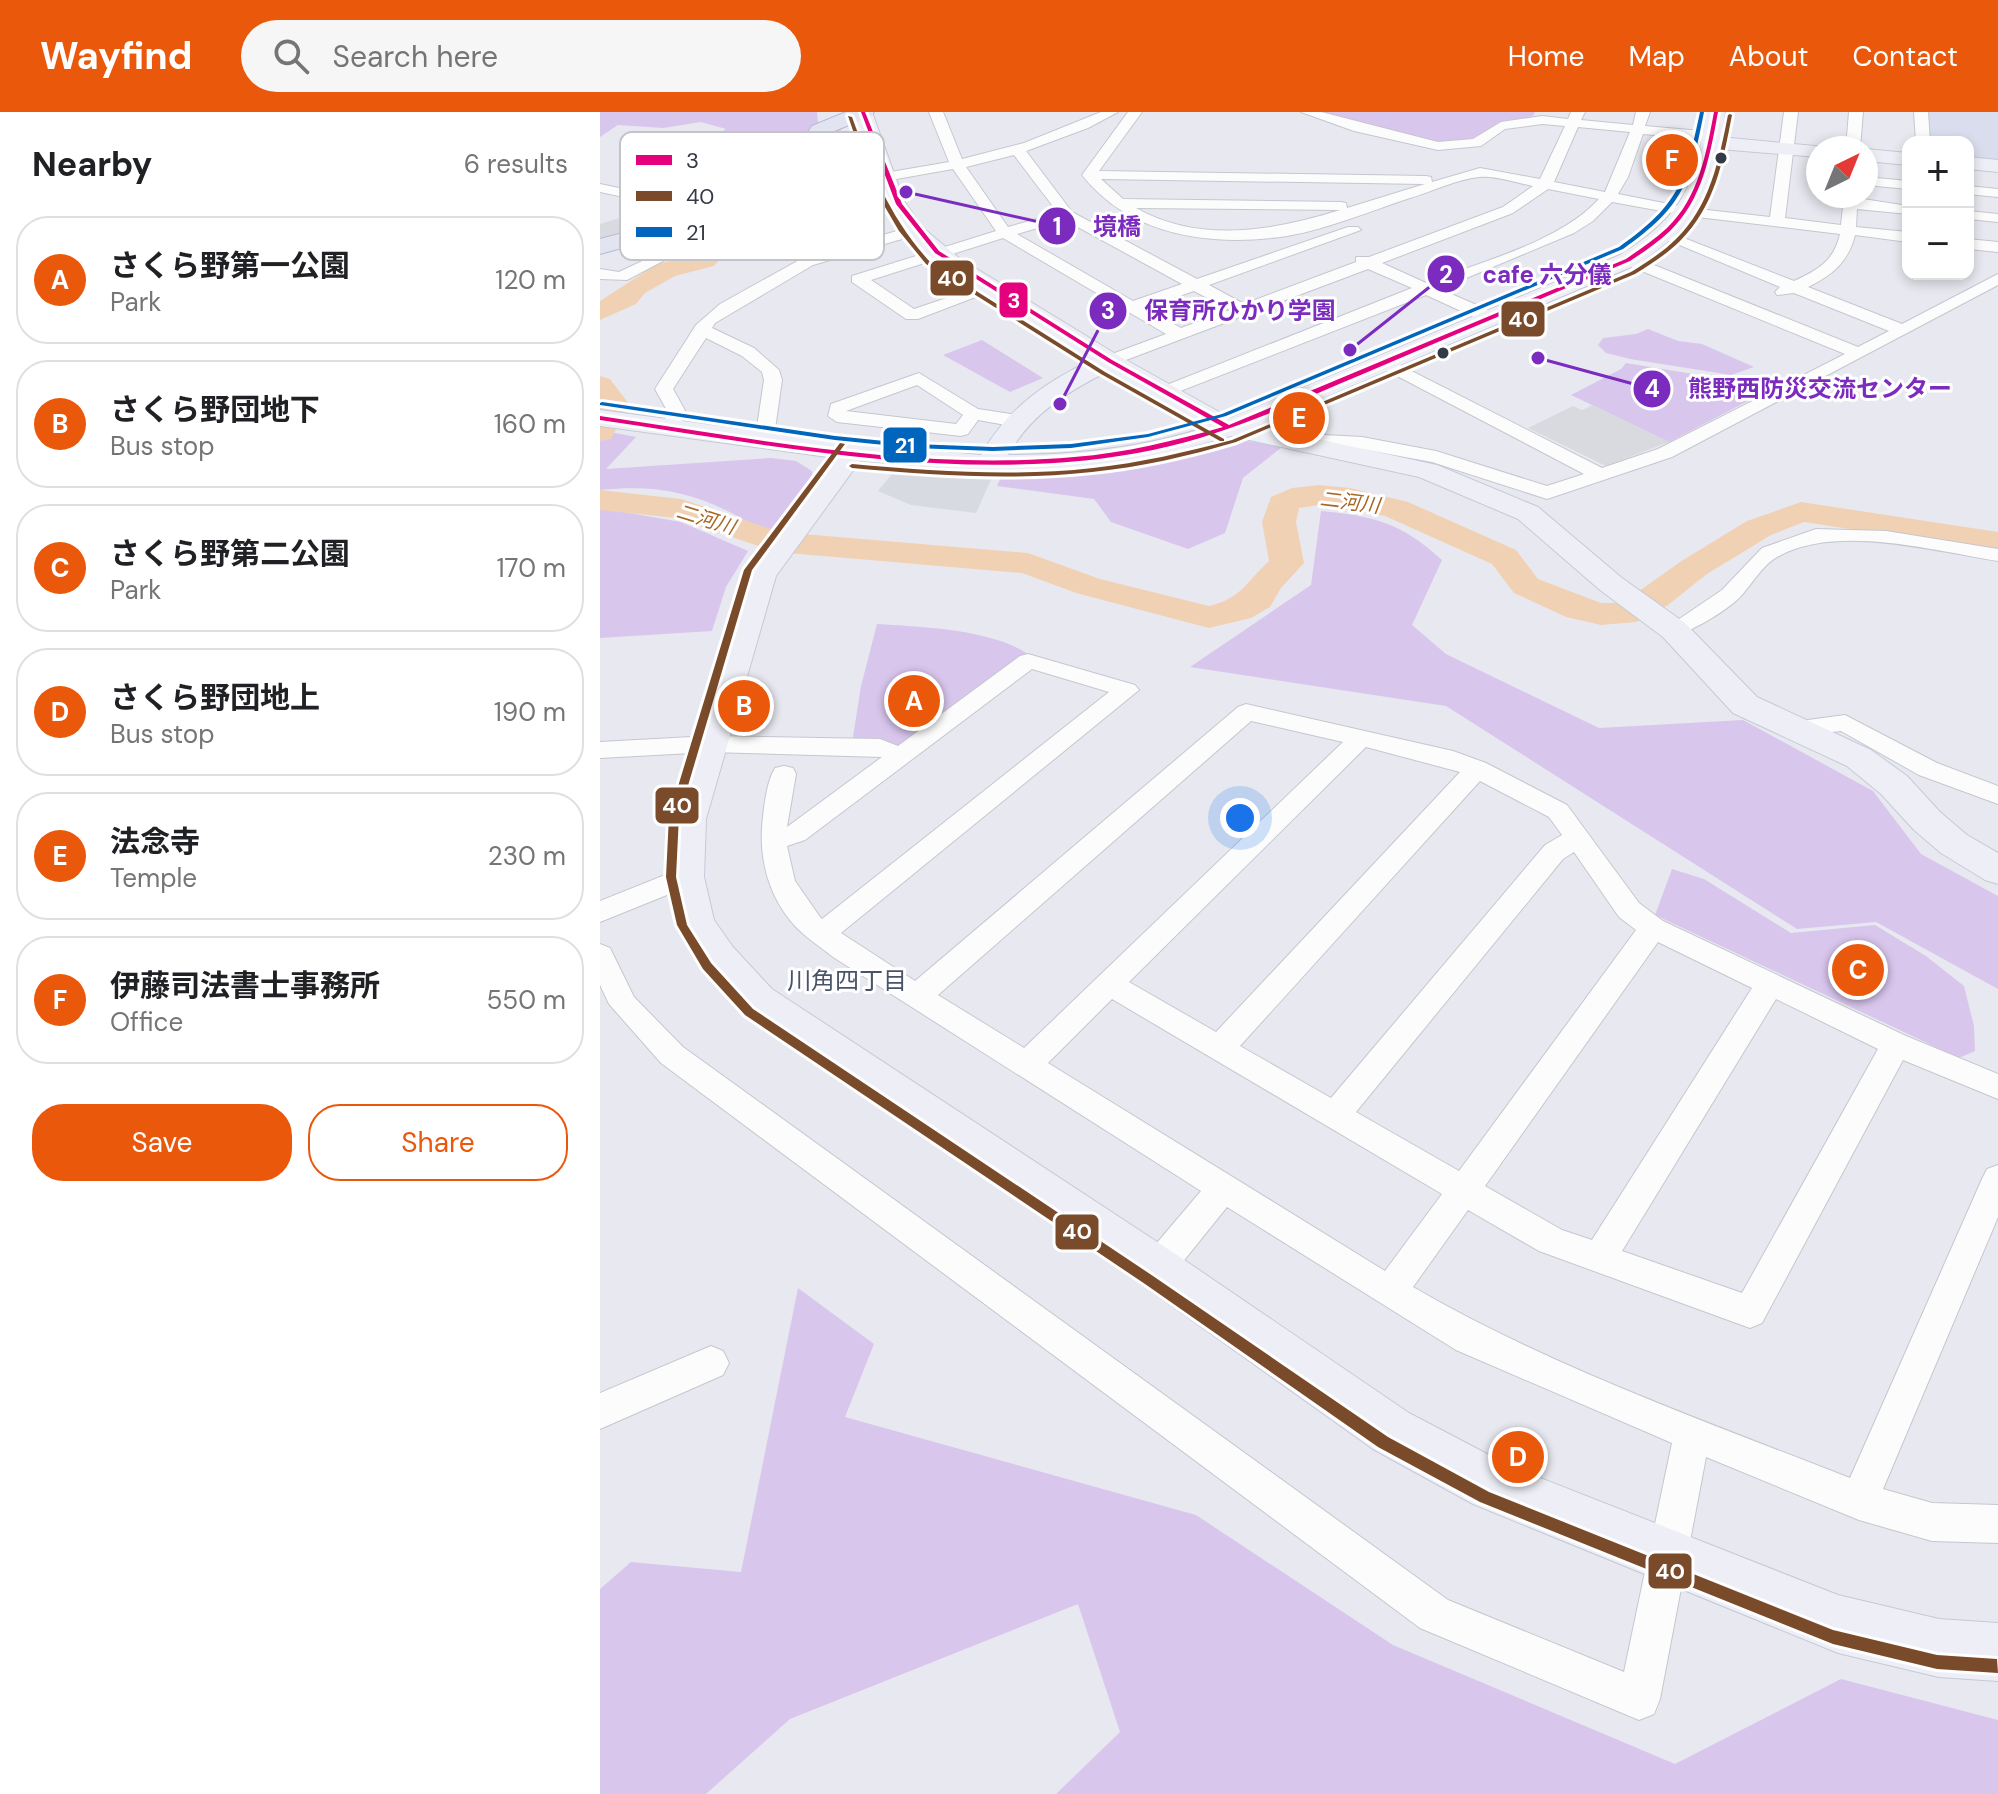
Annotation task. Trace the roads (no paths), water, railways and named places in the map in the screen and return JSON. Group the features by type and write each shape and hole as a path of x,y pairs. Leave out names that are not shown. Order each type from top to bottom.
{"main road":[{"path":"829,118 863,112"},
{"path":"600,247 620,242"}],"street":[{"path":"863,112 870,132"},
{"path":"936,112 958,166 1005,233 1178,334"},
{"path":"885,177 958,166 1019,152 1111,112"},
{"path":"1089,175 1135,112"},
{"path":"1308,112 1359,128 1438,146 1476,143 1501,126 1517,122 1575,117 1638,129 1806,150"},
{"path":"1165,392 1426,289 1565,232 1588,219 1612,197 1623,178 1643,112"},
{"path":"600,418 853,452 990,464 1061,463 1138,453 1191,441 1386,363 1628,260 1666,236 1689,212 1697,198 1716,112"},
{"path":"1777,223 1791,112"},
{"path":"1854,136 1856,112"},
{"path":"1921,112 1923,136"},
{"path":"990,464 1005,434 1049,392 1110,361 1508,210 1545,185 1575,117"},
{"path":"1019,152 1067,215 1242,310"},
{"path":"1878,156 1902,158"},
{"path":"1974,164 1998,166"},
{"path":"1089,175 1118,203 1147,223 1193,232 1261,234 1288,231 1480,172 1689,212 1902,236"},
{"path":"884,174 894,201 914,231 937,253 1110,361 1229,428 1427,471 1528,513 1611,584 1666,624 1697,652 1724,686 1745,705 1868,765 1894,785 1927,821 1954,844 1998,870"},
{"path":"1089,175 1455,180"},
{"path":"1392,216 1446,194 1458,187 1455,180"},
{"path":"1878,182 1902,184"},
{"path":"600,188 620,192"},
{"path":"1974,191 1998,193"},
{"path":"1118,203 1361,208"},
{"path":"1878,205 1902,209"},
{"path":"1747,308 1835,267 1844,251 1850,208"},
{"path":"991,288 912,315 858,279 1067,215"},
{"path":"1974,216 1998,218"},
{"path":"1131,307 1363,226"},
{"path":"884,240 914,231"},
{"path":"1666,236 1902,330"},
{"path":"1321,241 1491,318"},
{"path":"1974,245 1998,247"},
{"path":"600,274 621,277 656,260"},
{"path":"667,427 678,414 664,389 702,329 726,308 814,260"},
{"path":"1628,260 1859,354"},
{"path":"1285,439 1362,443 1436,457 1547,493 1665,453 1998,279"},
{"path":"702,329 748,352 770,370 773,380 766,429 753,440"},
{"path":"1386,363 1600,475"},
{"path":"973,414 961,430 837,416 837,408 919,378 973,414 1017,421"},
{"path":"853,452 761,575 688,819 683,856 687,904 711,953 757,1000 1157,1268 1391,1431 1492,1485 1838,1624 1939,1648 1998,1652"},
{"path":"1666,624 1730,595 1769,552 1816,535 1886,537 1998,555"},
{"path":"773,841 796,834 1028,661 1127,690 824,932"},
{"path":"917,996 1246,712 1444,757 1477,769 1558,811 1629,910 1653,928 1896,1044 1998,1087"},
{"path":"1794,728 1845,723 1928,769 1998,795"},
{"path":"1026,1065 1362,737"},
{"path":"600,750 710,744 880,747 901,756"},
{"path":"1219,1049 1477,769"},
{"path":"784,774 773,817 773,841 778,877 802,917 843,950 1390,1292 1468,1338 1692,1434 1859,1501 1932,1522 1998,1524"},
{"path":"1334,1116 1554,852 1576,839"},
{"path":"600,912 685,877"},
{"path":"1390,1292 1653,928"},
{"path":"600,955 611,1008 1434,1614 1639,1699 1692,1434"},
{"path":"1109,984 1551,1241 1750,1312 1896,1044"},
{"path":"1599,1258 1770,984"},
{"path":"1859,1501 1998,1179"},
{"path":"1157,1268 1223,1188"},
{"path":"600,1411 711,1363"}],"waterway":[{"path":"829,132 832,127"},
{"path":"600,312 627,298 636,287 666,270 706,260"},
{"path":"600,385 614,404 600,432"},
{"name":"二河川","path":"600,500 681,509 776,542 1028,563 1088,586 1209,617 1238,610 1257,599 1266,583 1287,563 1279,522 1283,504 1292,498 1319,495 1350,498 1396,509 1504,557 1526,586 1579,609 1601,614 1623,614 1655,597 1695,567 1759,528 1801,512 1998,542"}],"place":[{"name":"伊藤司法書士事務所","path":"1672,160"},
{"name":"境橋","path":"906,192"},
{"name":"cafe 六分儀","path":"1350,350"},
{"name":"熊野西防災交流センター","path":"1538,358"},
{"name":"保育所ひかり学園","path":"1060,404"},
{"name":"法念寺","path":"1299,418"},
{"name":"さくら野第一公園","path":"914,701"},
{"name":"さくら野団地下","path":"744,706"},
{"name":"さくら野第二公園","path":"1858,970"},
{"name":"さくら野団地上","path":"1518,1457"}],"district":[{"name":"川角四丁目","path":"847,981"}]}
